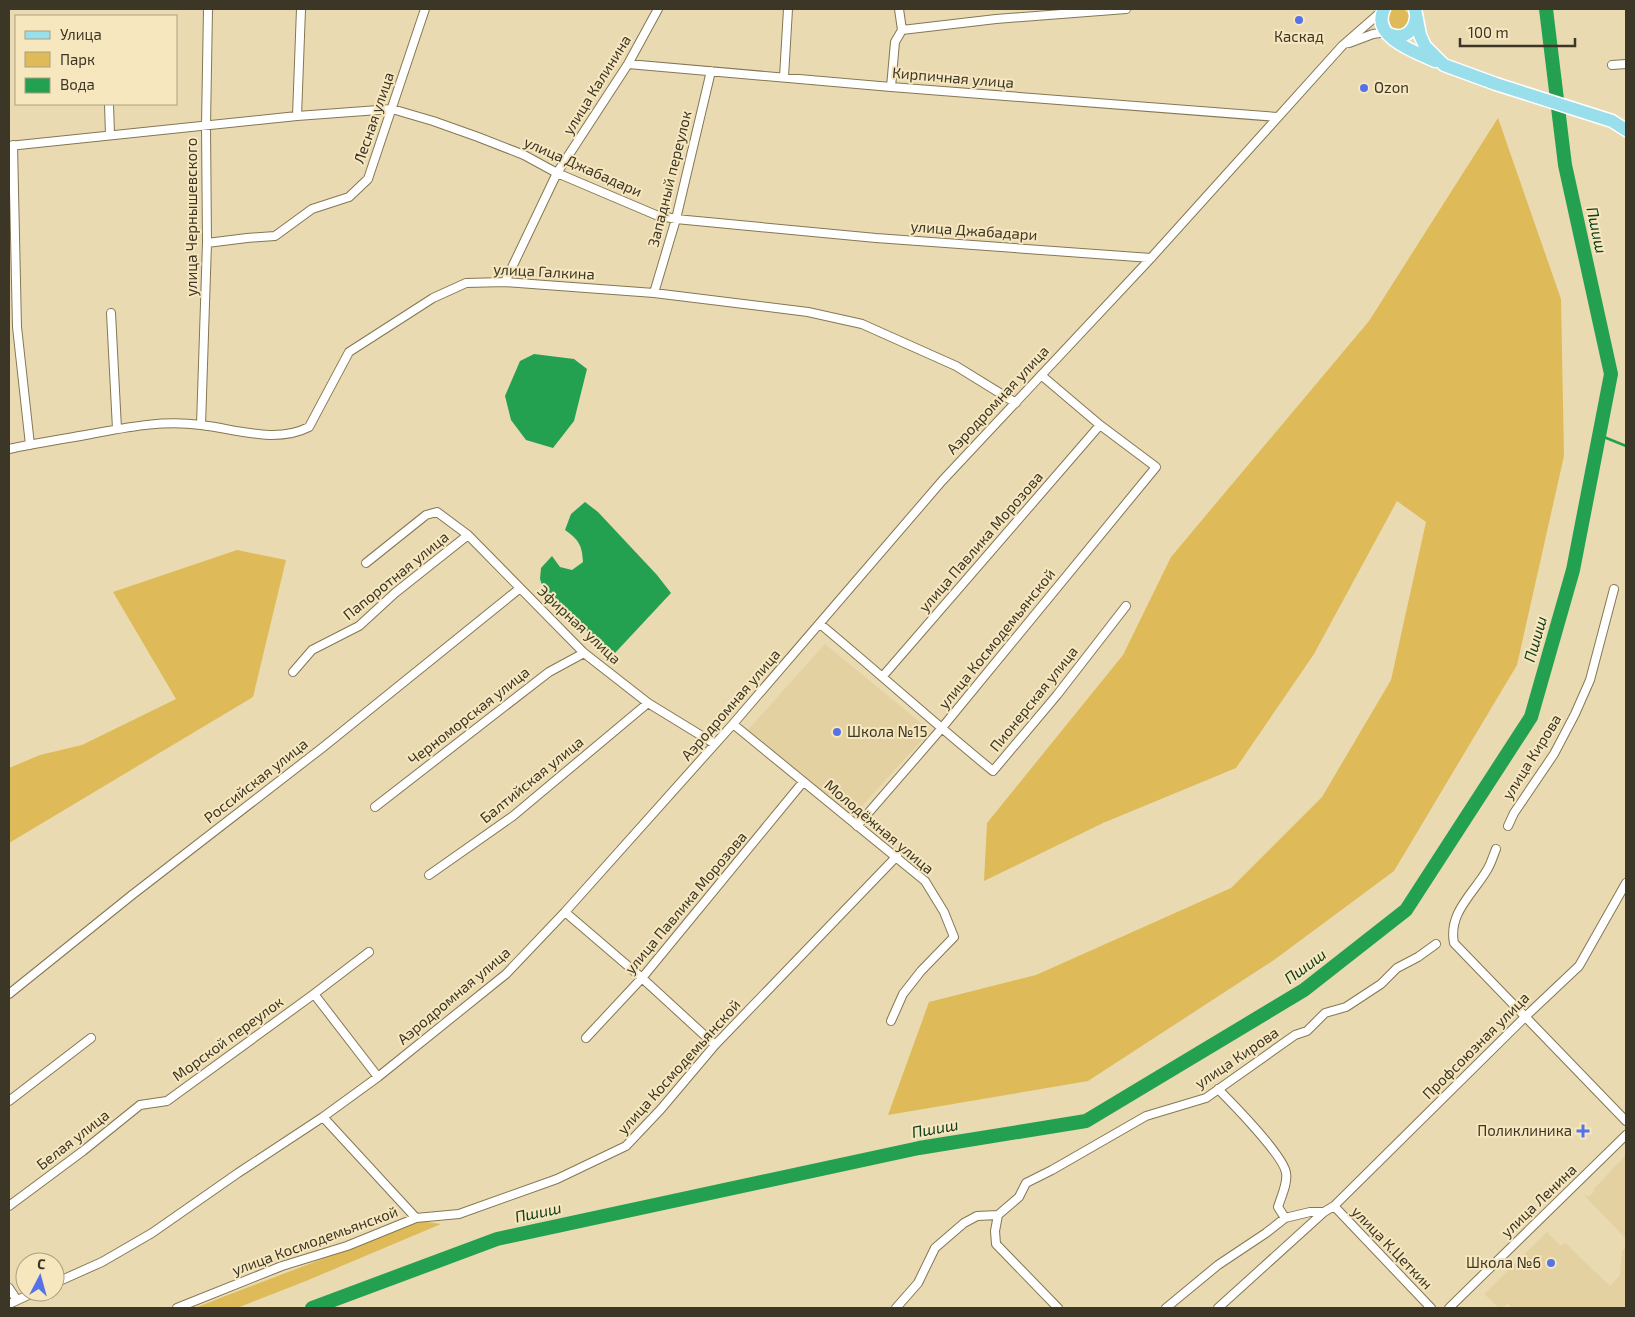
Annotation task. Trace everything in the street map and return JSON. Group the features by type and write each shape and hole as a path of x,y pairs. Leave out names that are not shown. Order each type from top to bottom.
{"main road":[{"path":"1384,9 1381,24 1387,32 1405,47 1444,65 1496,84 1612,121 1626,130"},
{"path":"1387,32 1403,36 1413,29 1415,12"},
{"path":"1415,12 1420,35 1425,46 1444,65"}],"street":[{"name":"улица Чернышевского","path":"201,425 207,244 206,126 208,9"},
{"path":"297,116 301,9"},
{"name":"Лесная улица","path":"207,244 275,236 312,209 349,198 368,179 425,9"},
{"name":"улица Калинина","path":"505,282 557,173 628,64 658,9"},
{"path":"784,77 788,9"},
{"path":"891,87 895,42 902,30 899,9"},
{"path":"995,9 996,18"},
{"path":"902,30 996,18 1126,9"},
{"name":"Аэродромная улица","path":"65,1279 102,1262 152,1233 323,1117 378,1077 506,974 565,912 733,724 942,481 1151,258 1342,46 1384,9"},
{"name":"Аэродромная улица","path":"1342,46 1373,34 1387,32"},
{"name":"Кирпичная улица","path":"628,64 891,87 1277,117"},
{"path":"1612,65 1626,64"},
{"name":"Западный переулок","path":"654,293 676,219 711,71"},
{"path":"109,105 110,135"},
{"name":"улица Джабадари","path":"11,145 297,116 392,109 433,120 478,137 524,155 557,173 656,215 676,219 876,238 1151,258"},
{"path":"11,145 17,327 30,445"},
{"name":"улица Галкина","path":"9,449 150,423 201,425 237,432 271,435 290,435 301,432 309,427 349,352 433,298 466,283 505,282 654,293 808,312 862,324 956,366 1016,402"},
{"path":"110,313 117,429"},
{"path":"1041,375 1100,425"},
{"name":"улица Космодемьянской","path":"857,826 941,729 1156,467 1100,425"},
{"name":"улица Павлика Морозова","path":"883,676 1100,425"},
{"name":"Эфирная улица","path":"366,563 426,515 437,512 468,535 584,653 648,703 715,744"},
{"name":"Папоротная улица","path":"293,672 312,650 359,626 395,593 468,535"},
{"name":"Российская улица","path":"9,994 132,894 322,748 519,589"},
{"name":"улица Кирова","path":"1508,826 1514,813 1554,754 1575,714 1590,680 1614,589"},
{"name":"Пионерская улица","path":"820,624 883,676 941,729 993,771 1057,695 1126,606"},
{"name":"Черноморская улица","path":"375,807 549,672 584,653"},
{"name":"Балтийская улица","path":"429,875 513,816 648,703"},
{"name":"Молодёжная улица","path":"733,724 925,881 944,912 954,938 920,971 903,994 891,1021"},
{"name":"улица Павлика Морозова","path":"586,1038 642,978 803,782"},
{"path":"1496,849 1487,870 1466,899 1456,917 1452,932 1454,943 1626,1121"},
{"name":"улица Космодемьянской","path":"177,1308 282,1266 347,1246 416,1218 459,1214 556,1179 626,1146 661,1110 715,1045 896,856"},
{"name":"Профсоюзная улица","path":"1218,1308 1324,1212 1334,1206 1579,966 1626,883"},
{"path":"565,912 642,978 715,1045"},
{"name":"улица Кирова","path":"998,1215 1019,1197 1026,1183 1146,1116 1206,1098 1295,1035 1307,1031 1325,1013 1346,1006 1382,984 1397,968 1418,957 1436,944"},
{"path":"368,952 314,994 378,1077"},
{"name":"Морской переулок","path":"156,1103 167,1100 314,994"},
{"path":"9,1101 91,1038"},
{"path":"1218,1089 1268,1143 1286,1171 1286,1181 1278,1206 1286,1218"},
{"name":"Белая улица","path":"9,1206 83,1151 140,1105 156,1103"},
{"path":"323,1117 416,1218"},
{"name":"улица Ленина","path":"1449,1308 1626,1135"},
{"name":"улица К.Цеткин","path":"1334,1206 1431,1308"},
{"name":"Профсоюзная улица","path":"1166,1308 1218,1265 1266,1234 1286,1218 1310,1212 1324,1212"},
{"path":"896,1308 918,1283 935,1248 964,1222 978,1216 998,1215 995,1231 996,1244 1058,1308"}],"shaded area":[{"name":"Школа №15","path":"825,644 927,728 928,733 850,819 746,732"},
{"path":"1626,1155 1626,1239 1584,1195 1589,1196 1594,1192 1593,1190"},
{"name":"Школа №6","path":"1547,1232 1561,1246 1565,1243 1610,1286 1620,1275 1622,1251 1626,1248 1626,1305 1623,1308 1512,1308 1508,1303 1499,1308 1484,1294"}],"green space":[{"path":"1398,8 1406,12 1410,20 1406,28 1398,32 1390,28 1386,20 1390,12"},
{"path":"1498,118 1561,299 1564,456 1517,665 1394,871 1274,960 1088,1081 888,1115 929,1002 1036,975 1231,888 1322,797 1391,680 1426,522 1397,501 1314,654 1236,768 1103,823 984,881 987,823 1123,655 1171,557 1369,321"},
{"path":"237,550 286,560 253,697 9,843 9,768 40,755 82,745 176,699 113,592"},
{"path":"419,1221 441,1224 237,1308 195,1308 363,1243"}],"water":[{"path":"534,354 574,359 587,369 574,421 553,448 526,440 511,420 505,396 520,361"},
{"path":"585,502 598,512 657,575 671,593 615,653 547,599 540,579 541,568 552,556 560,567 572,570 583,562 579,543 565,530 571,514"}],"waterway":[{"name":"Пшиш","path":"312,1308 497,1239 919,1148 1086,1121 1304,990 1406,910 1531,717 1573,570 1611,374 1565,165 1546,9"},
{"path":"1599,435 1626,446"}],"place":[{"name":"Каскад","path":"1299,20"},
{"name":"Ozon","path":"1364,88"},
{"name":"Школа №15","path":"837,732"},
{"name":"Поликлиника","path":"1583,1131"},
{"name":"Школа №6","path":"1551,1263"}]}
